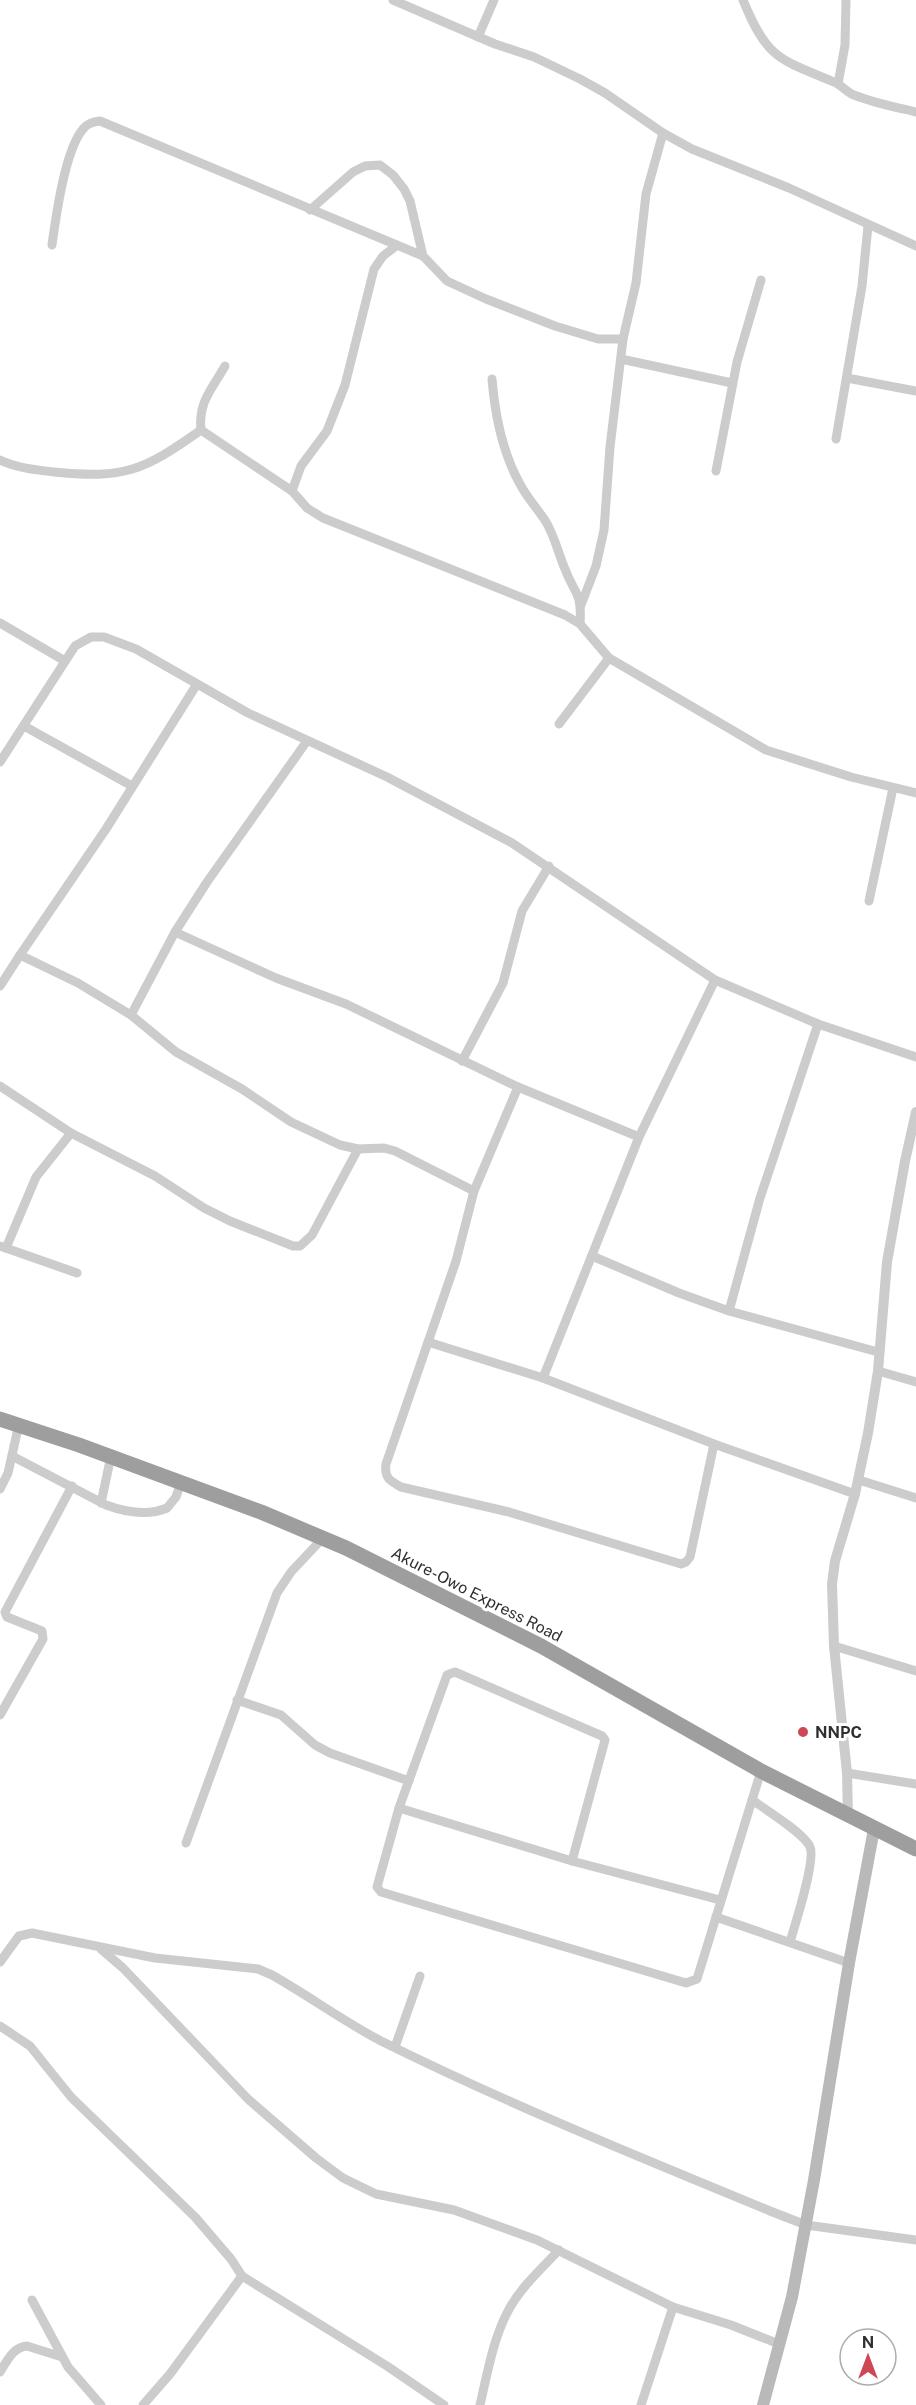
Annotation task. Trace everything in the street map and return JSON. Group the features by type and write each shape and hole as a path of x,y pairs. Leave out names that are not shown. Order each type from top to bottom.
{"highway":[{"name":"Akure-Owo Express Road","path":"0,1419 111,1456 261,1512 397,1573 541,1646 761,1771 916,1849"}],"main road":[{"path":"763,2405 792,2297 806,2225 849,1963 874,1829"}],"street":[{"path":"393,0 478,37 534,57 606,93 663,133 692,149 789,188 916,246"},
{"path":"478,37 494,0"},
{"path":"743,0 754,28 767,46 779,57 838,84 851,94 887,106 916,112"},
{"path":"838,84 845,45 846,0"},
{"path":"52,245 64,180 76,140 88,124 100,121 423,256 447,281 486,299 555,326 598,339 623,339"},
{"path":"581,605 596,566 604,530 610,447 623,339 636,283 646,194 663,133"},
{"path":"310,210 353,172 365,166 380,165 393,175 410,201 423,256"},
{"path":"836,439 862,286 868,226"},
{"path":"292,490 301,466 327,430 345,385 374,269 383,256 396,246"},
{"path":"716,471 732,383 745,330 761,280"},
{"path":"621,359 732,383"},
{"path":"225,366 202,405 199,414 201,430 292,490 308,508 323,518 388,546 549,608 580,624 609,657 766,750 916,793"},
{"path":"847,378 916,391"},
{"path":"492,379 496,421 513,469 520,486 546,521 565,570 578,591 581,605 580,624"},
{"path":"0,460 35,470 99,476 114,475 153,461 201,430"},
{"path":"0,623 65,660"},
{"path":"0,762 75,646 91,637 104,637 136,649 248,713 450,809 549,866 715,980 818,1024 916,1057"},
{"path":"559,724 609,657"},
{"path":"0,986 106,829 197,684"},
{"path":"24,726 132,786"},
{"path":"131,1015 175,932 207,882 307,741"},
{"path":"869,901 893,788"},
{"path":"462,1061 503,983 522,911 549,866"},
{"path":"175,932 276,978 346,1004 518,1087 639,1137"},
{"path":"21,955 78,983 131,1015 176,1052 242,1089 291,1122 340,1145 358,1149 376,1147 394,1151 474,1191"},
{"path":"543,1378 639,1137 715,980"},
{"path":"729,1311 760,1198 818,1024"},
{"path":"0,1086 71,1132 155,1176 204,1208 241,1226 293,1246 300,1246 312,1235 358,1149"},
{"path":"518,1087 474,1191 456,1261 386,1464 385,1473 389,1480 401,1487 509,1512 681,1564 690,1557 714,1444"},
{"path":"848,1816 847,1773 834,1646 833,1573 859,1480 878,1371 888,1262 905,1161 916,1112"},
{"path":"71,1132 36,1177 3,1247 77,1273"},
{"path":"592,1256 679,1293 729,1311 878,1352"},
{"path":"428,1342 543,1378 714,1444 855,1494"},
{"path":"878,1371 916,1382"},
{"path":"0,1489 8,1473 20,1424"},
{"path":"12,1456 101,1503 122,1511 162,1510 172,1503 181,1482"},
{"path":"101,1503 111,1456"},
{"path":"859,1480 916,1498"},
{"path":"0,1715 44,1634 42,1631 7,1617 5,1612 72,1486"},
{"path":"186,1843 266,1621 282,1584 322,1539"},
{"path":"834,1646 916,1671"},
{"path":"572,1861 605,1745 603,1736 455,1672 450,1673 447,1675 399,1808 377,1887 381,1892 686,1983 697,1979 761,1771"},
{"path":"237,1700 280,1715 315,1745 330,1753 409,1781"},
{"path":"847,1773 916,1784"},
{"path":"752,1800 810,1845 812,1853 809,1870 790,1942"},
{"path":"399,1808 572,1861 720,1900"},
{"path":"716,1917 849,1963"},
{"path":"0,1962 14,1942 25,1934 32,1933 155,1958 258,1969 395,2047 552,2120 806,2225 916,2240"},
{"path":"99,1947 123,1968 248,2099 316,2158 344,2178 376,2194 454,2210 484,2220 559,2250 673,2307 731,2325 779,2344"},
{"path":"395,2047 420,1976"},
{"path":"0,2026 30,2046 71,2097 195,2217 231,2259 242,2276 444,2405"},
{"path":"480,2405 507,2313 520,2294 559,2250"},
{"path":"143,2405 170,2374 242,2276"},
{"path":"32,2300 62,2357 101,2405"},
{"path":"641,2405 673,2307"},
{"path":"0,2372 9,2357 22,2346 62,2357"}],"place":[{"name":"NNPC","path":"803,1732"}]}
